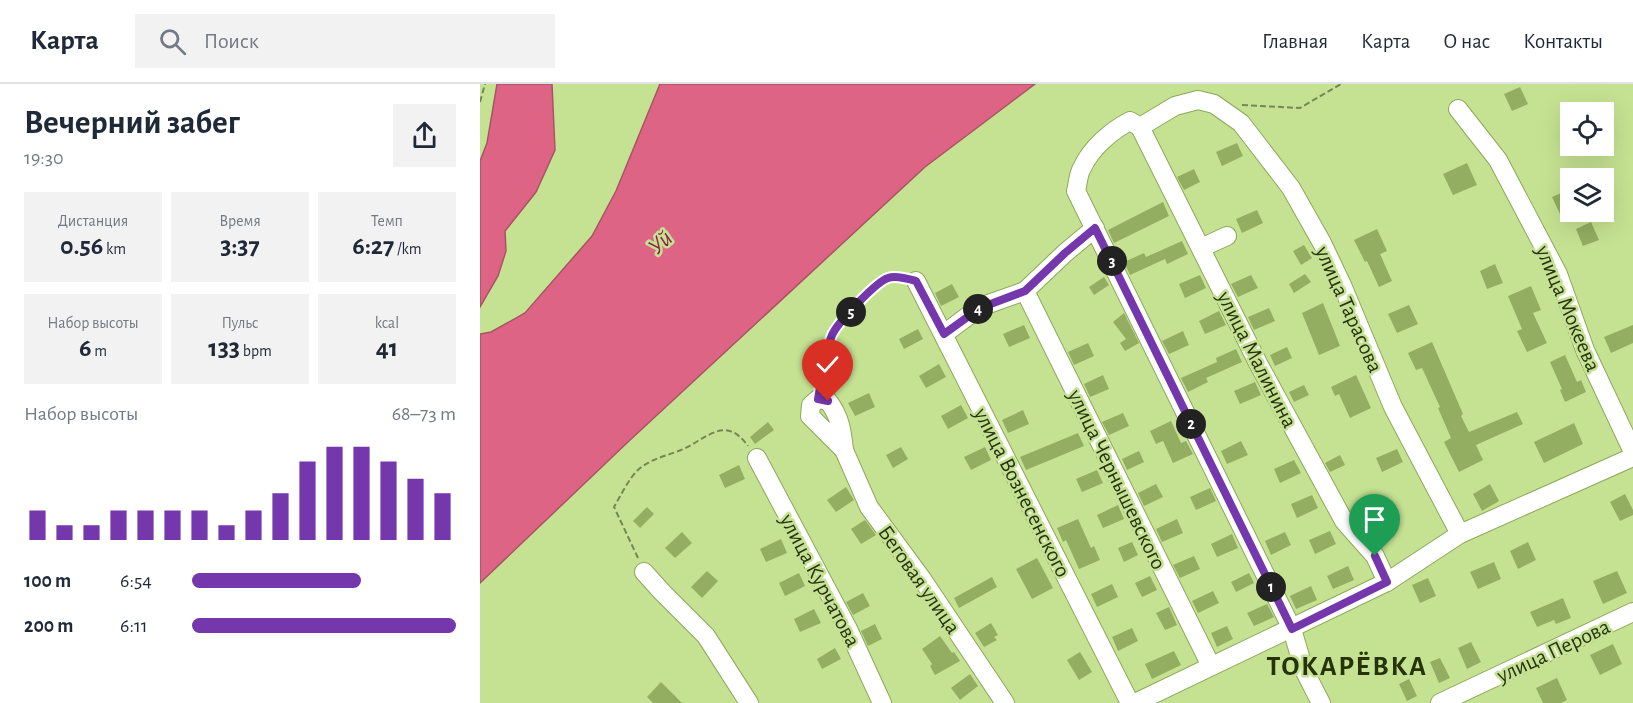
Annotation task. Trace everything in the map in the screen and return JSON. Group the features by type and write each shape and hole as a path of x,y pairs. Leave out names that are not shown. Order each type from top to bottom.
{"street":[{"path":"1214,104 1198,100 1174,106 1140,127 1130,122 1115,129 1095,148 1081,168 1076,191 1292,629 1304,670 1321,703"},
{"name":"улица Тарасова","path":"1214,104 1241,123 1296,196 1342,285 1393,407 1460,534"},
{"name":"улица Мокеева","path":"1458,110 1498,160 1558,274 1585,350 1633,452"},
{"name":"улица Малинина","path":"1140,127 1258,363 1344,521 1375,556 1387,582"},
{"path":"944,334 980,308 1025,291 1095,228"},
{"path":"1201,248 1227,236"},
{"name":"улица Вознесенского","path":"916,281 1130,703"},
{"name":"улица Чернышевского","path":"1025,291 1211,666"},
{"name":"Беговая улица","path":"818,399 828,401 836,410 844,450 869,507 922,579 1005,703"},
{"path":"1136,703 1387,582 1460,534 1633,457"},
{"name":"улица Курчатова","path":"757,458 848,629 882,703"},
{"path":"644,572 706,636 749,703"},
{"name":"улица Перова","path":"1440,703 1633,612"}],"path":[{"path":"480,102 485,84"},
{"path":"1214,104 1300,108 1341,84"},
{"path":"818,399 826,353 833,332 864,296 889,278 907,278 916,281"},
{"path":"644,572 614,507 638,470 660,456 681,450 717,430 731,431 744,441 757,458"}],"water":[{"path":"497,84 552,84 555,150 536,192 505,231 506,251 498,276 480,307 480,161 487,143"},
{"name":"Уй","path":"660,84 1035,84 925,167 629,441 480,583 480,334 491,332 525,313 592,236 616,191"}],"building":[{"path":"1520,87 1528,104 1512,111 1504,94"},
{"path":"1237,143 1243,156 1222,166 1216,152"},
{"path":"1467,163 1477,185 1453,195 1443,174"},
{"path":"1194,169 1200,182 1184,190 1177,177"},
{"path":"1560,194 1560,214 1552,197"},
{"path":"1163,202 1169,216 1114,243 1108,230"},
{"path":"1257,210 1263,223 1242,233 1236,219"},
{"path":"1591,222 1599,240 1583,246 1576,229"},
{"path":"1377,229 1387,251 1380,254 1392,281 1379,287 1354,240"},
{"path":"1182,241 1188,254 1167,264 1165,259 1130,275 1124,262 1144,253 1146,257"},
{"path":"1304,245 1312,258 1301,265 1293,251"},
{"path":"1495,264 1503,283 1487,289 1480,271"},
{"path":"1305,274 1311,282 1294,293 1289,284"},
{"path":"1200,275 1206,288 1185,298 1179,284"},
{"path":"1251,275 1258,288 1238,297 1231,284"},
{"path":"1104,277 1109,285 1094,295 1089,287"},
{"path":"952,284 959,297 941,306 935,293"},
{"path":"1531,286 1541,310 1533,313 1547,343 1527,352 1517,331 1522,329 1508,296"},
{"path":"1323,303 1340,346 1319,355 1302,313"},
{"path":"1409,305 1418,324 1397,333 1388,314"},
{"path":"1269,308 1275,321 1254,330 1248,317"},
{"path":"1219,311 1226,325 1205,334 1199,321"},
{"path":"1124,313 1139,343 1125,351 1120,343 1126,339 1113,322"},
{"path":"1024,325 1030,338 1009,347 1003,334"},
{"path":"1633,325 1633,343 1611,353 1604,337"},
{"path":"918,329 923,339 904,349 899,339"},
{"path":"1183,331 1189,345 1169,354 1162,341"},
{"path":"1432,342 1469,432 1517,412 1523,424 1476,445 1483,460 1459,472 1444,442 1451,438 1438,408 1440,407 1422,368 1416,370 1408,353"},
{"path":"1088,343 1094,356 1074,365 1068,352"},
{"path":"1287,347 1292,358 1275,366 1270,355"},
{"path":"1236,349 1242,362 1206,378 1208,382 1188,392 1181,378 1217,362 1216,358"},
{"path":"1565,355 1577,382 1581,380 1586,392 1565,402 1550,362"},
{"path":"939,364 946,377 926,388 919,376"},
{"path":"1103,375 1109,389 1090,397 1084,384"},
{"path":"1356,375 1371,408 1350,418 1339,394 1335,396 1331,387"},
{"path":"1255,382 1261,395 1240,404 1234,391"},
{"path":"1304,385 1309,395 1294,402 1289,392"},
{"path":"869,393 875,407 855,416 848,403"},
{"path":"961,405 968,418 948,429 941,416"},
{"path":"1023,410 1029,424 1008,433 1002,420"},
{"path":"1123,413 1129,426 1109,435 1102,422"},
{"path":"1171,421 1181,443 1186,441 1193,454 1173,463 1163,441 1156,444 1150,431"},
{"path":"768,422 774,430 755,444 750,437"},
{"path":"1574,423 1583,444 1544,463 1534,442"},
{"path":"1078,433 1084,446 1026,470 1020,457"},
{"path":"1241,441 1248,455 1227,464 1221,451"},
{"path":"901,447 908,459 893,468 886,455"},
{"path":"985,447 991,460 971,470 964,457"},
{"path":"1397,449 1403,462 1382,472 1376,458"},
{"path":"1139,451 1144,462 1127,470 1122,459"},
{"path":"1340,455 1345,465 1330,472 1325,463"},
{"path":"1294,460 1301,473 1280,483 1274,469"},
{"path":"739,465 745,479 725,488 719,475"},
{"path":"1097,470 1103,483 1082,492 1076,479"},
{"path":"1156,484 1163,497 1144,506 1138,493"},
{"path":"1490,484 1499,501 1482,511 1473,494"},
{"path":"846,487 854,500 836,512 827,500"},
{"path":"1210,488 1216,501 1196,510 1190,497"},
{"path":"1625,494 1633,515 1620,521 1610,502"},
{"path":"1312,495 1318,508 1297,518 1291,504"},
{"path":"1118,505 1124,519 1103,528 1097,515"},
{"path":"647,507 654,514 640,528 633,521"},
{"path":"1078,519 1091,548 1094,546 1100,560 1079,569 1066,540 1063,542 1057,528"},
{"path":"1177,519 1183,533 1162,542 1156,529"},
{"path":"865,520 876,535 861,544 851,529"},
{"path":"1330,531 1336,544 1315,554 1309,540"},
{"path":"682,532 692,543 675,558 665,548"},
{"path":"1285,532 1291,545 1271,555 1265,541"},
{"path":"1232,534 1238,548 1217,557 1211,544"},
{"path":"781,539 787,553 766,562 760,549"},
{"path":"1132,542 1138,555 1124,562 1118,548"},
{"path":"1528,542 1536,560 1518,569 1510,551"},
{"path":"1194,556 1200,569 1180,578 1173,565"},
{"path":"1037,558 1053,588 1032,599 1016,569"},
{"path":"1494,562 1501,579 1478,589 1470,572"},
{"path":"1348,566 1354,580 1333,589 1327,576"},
{"path":"707,571 718,581 702,598 691,587"},
{"path":"1617,571 1627,593 1603,604 1593,581"},
{"path":"799,573 805,586 785,596 779,583"},
{"path":"1249,573 1254,583 1236,592 1231,582"},
{"path":"1150,576 1157,590 1142,597 1135,583"},
{"path":"992,577 997,587 959,608 954,598"},
{"path":"1428,578 1436,596 1420,603 1412,585"},
{"path":"1112,584 1118,597 1097,607 1091,594"},
{"path":"1311,586 1317,600 1296,609 1290,596"},
{"path":"1213,591 1219,603 1198,613 1192,601"},
{"path":"863,593 870,606 853,615 846,602"},
{"path":"1563,598 1571,618 1556,624 1554,620 1537,627 1530,612"},
{"path":"1267,604 1274,617 1254,626 1247,613"},
{"path":"1169,607 1177,625 1165,630 1156,613"},
{"path":"814,609 821,623 800,632 794,619"},
{"path":"991,623 998,635 994,637 997,640 984,647 975,633"},
{"path":"875,624 882,639 868,646 861,631"},
{"path":"1227,626 1233,639 1217,647 1211,633"},
{"path":"1132,628 1138,641 1118,651 1112,637"},
{"path":"940,636 960,661 935,675 930,666 932,664 922,649"},
{"path":"1471,642 1481,662 1467,669 1458,648"},
{"path":"1613,644 1622,664 1600,675 1590,655"},
{"path":"835,648 841,659 822,669 817,659"},
{"path":"1174,651 1181,665 1152,679 1145,664"},
{"path":"1080,652 1092,672 1079,680 1067,660"},
{"path":"1440,658 1450,678 1439,683 1430,662"},
{"path":"970,674 978,686 960,700 951,688"},
{"path":"1557,678 1567,700 1561,703 1543,703 1536,688"},
{"path":"1409,679 1417,696 1407,701 1399,684"},
{"path":"661,682 682,703 653,703 647,697"}],"district":[{"name":"ТОКАРЁВКА","path":"1347,665"}],"route":[{"path":"828,401 818,399 826,353 833,332 864,296 889,278 907,278 916,281 944,334 980,308 1025,291 1095,228 1292,629 1387,582 1375,556"}]}
